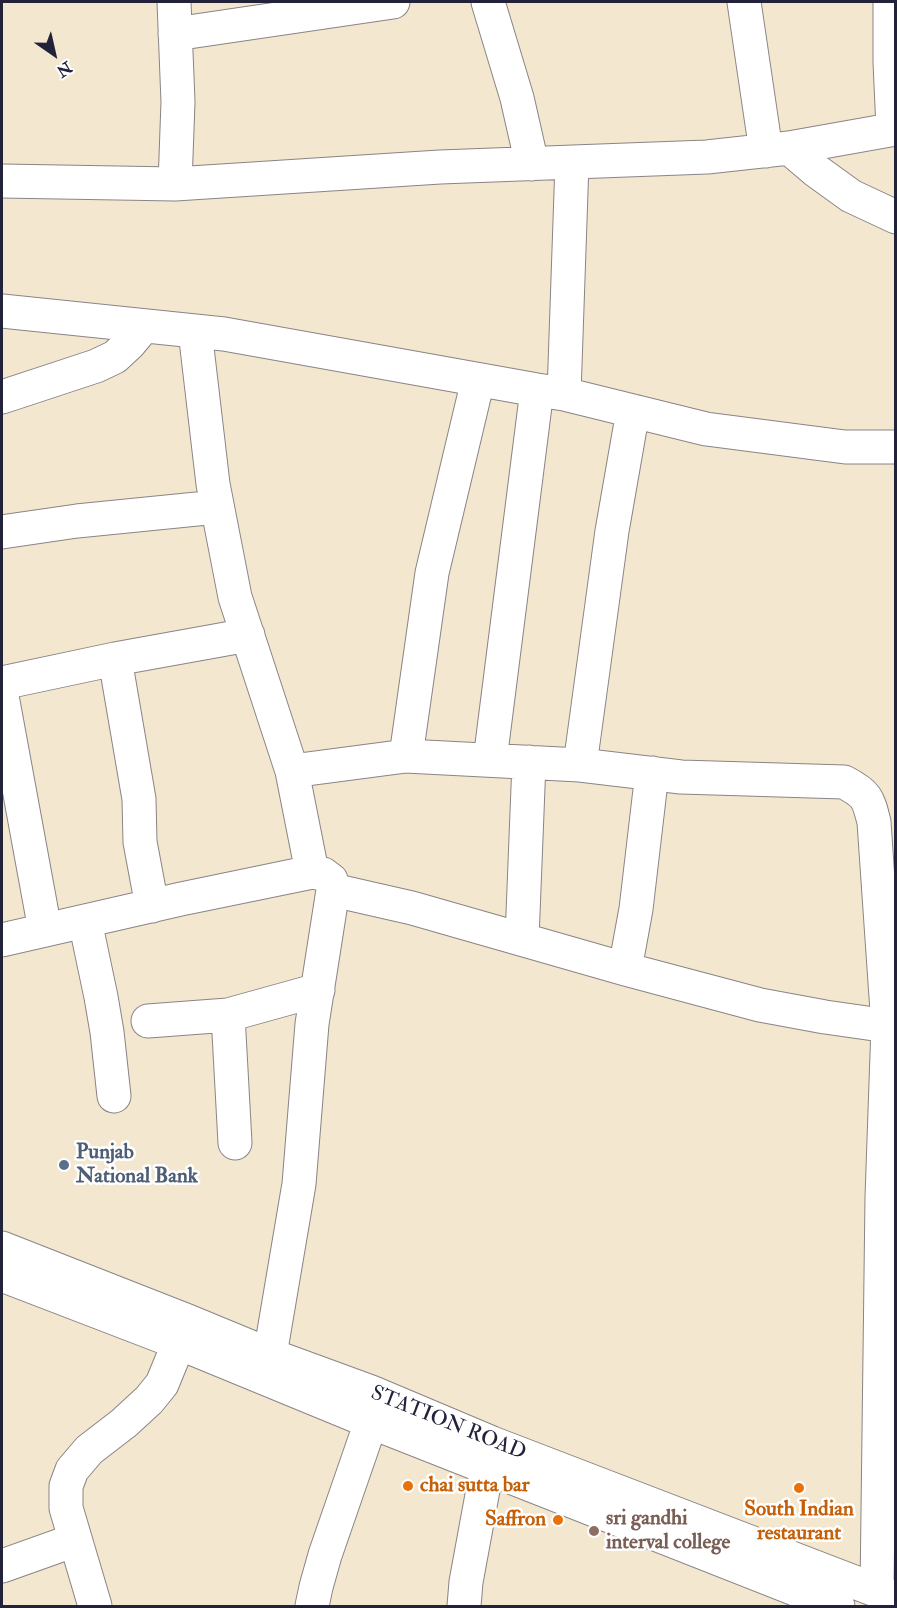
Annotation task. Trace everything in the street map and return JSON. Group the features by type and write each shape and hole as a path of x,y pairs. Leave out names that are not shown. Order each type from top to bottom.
{"street":[{"path":"174,2 177,102 175,184"},
{"path":"175,34 393,2"},
{"path":"744,2 777,149 815,170 851,196 896,217"},
{"path":"2,181 175,184 440,167 707,157 777,149 894,129 890,62 890,2"},
{"path":"499,5 532,164"},
{"path":"490,760 550,392 572,163"},
{"path":"2,311 224,334 550,392 706,429 845,447 896,447"},
{"path":"2,397 96,366 114,357 144,326"},
{"path":"195,332 213,484 235,597 292,771 323,881 318,990 312,1024 299,1184 270,1355"},
{"path":"406,756 432,573 478,380"},
{"path":"580,765 612,531 633,411"},
{"path":"2,532 97,519 217,507"},
{"path":"2,683 248,635"},
{"path":"115,660 140,799 140,842 152,906"},
{"path":"2,696 45,930"},
{"path":"292,771 406,756 528,762 580,765 681,777 844,782 860,791 869,802 874,822 888,1026 890,1137 886,1594"},
{"path":"522,939 528,762"},
{"path":"625,969 636,909 652,773"},
{"path":"2,940 152,906 323,881 625,969 760,1005 888,1026"},
{"path":"85,921 105,1020 114,1096"},
{"path":"148,1022 228,1015 318,990"},
{"path":"228,1015 235,1143"},
{"name":"STATION ROAD","path":"2,1248 371,1422 838,1606"},
{"name":"STATION ROAD","path":"2,1275 183,1332 270,1355 371,1392 492,1443 886,1594"},
{"path":"95,1606 66,1508 66,1486 72,1470 89,1450 149,1401 162,1384 183,1332"},
{"path":"312,1606 325,1555 371,1422"},
{"path":"464,1606 466,1582 487,1468"},
{"path":"2,1566 75,1540"}],"place":[{"name":"Punjab National Bank","path":"64,1165"},
{"name":"chai sutta bar","path":"408,1486"},
{"name":"South Indian restaurant","path":"799,1488"},
{"name":"Saffron","path":"558,1520"},
{"name":"sri gandhi interval college","path":"594,1531"}]}
